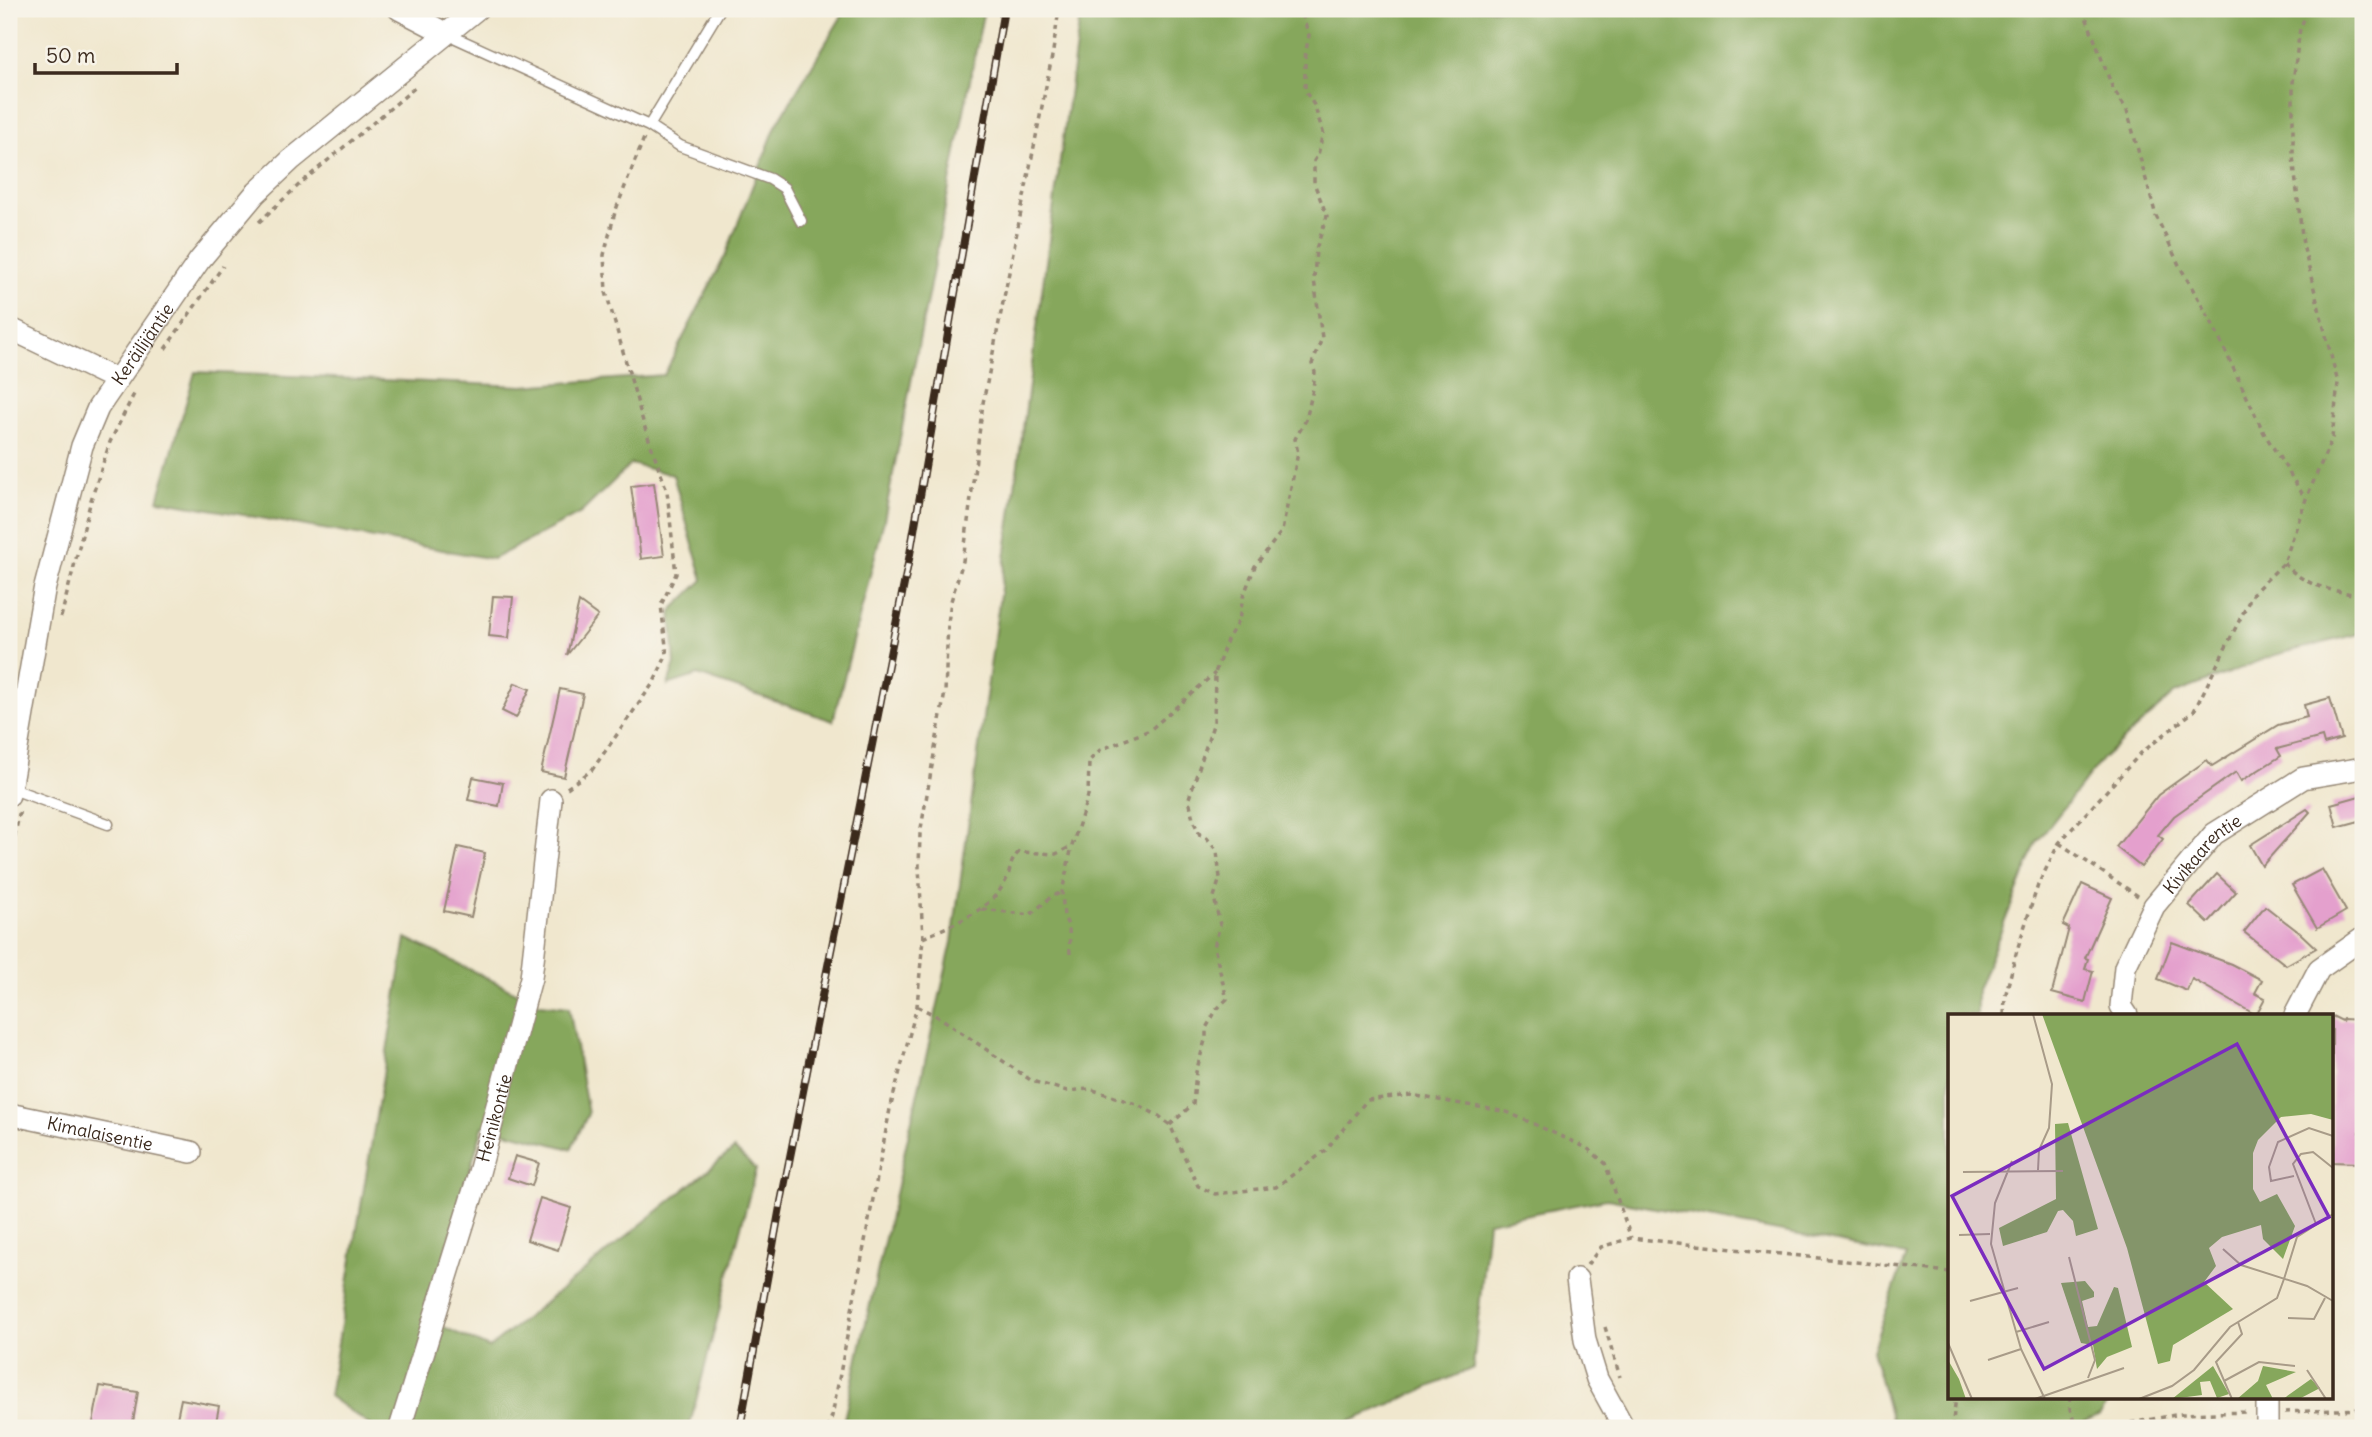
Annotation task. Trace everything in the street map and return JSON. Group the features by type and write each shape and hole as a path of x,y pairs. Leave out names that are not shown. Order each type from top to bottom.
{"street":[{"path":"399,9 445,33"},
{"name":"Keräilijäntie","path":"13,791 44,591 82,446 98,408 115,379 199,261 255,194 291,160 477,9"},
{"path":"9,328 115,379"},
{"name":"Kivikaarentie","path":"2126,1014 2121,1006 2125,967 2154,906 2214,834 2303,778 2363,768"},
{"name":"Heinikontie","path":"400,1428 477,1180 531,978 551,800"},
{"path":"2296,1014 2319,969 2363,938"},
{"name":"Kimalaisentie","path":"9,1114 191,1152"},
{"path":"1585,1275 1585,1340 1597,1379 1632,1421"}],"lane":[{"path":"649,126 720,9"},
{"path":"445,33 649,126 680,146 770,179 783,188 801,221"},
{"path":"13,791 108,824"}],"path":[{"path":"827,1428 832,1416 890,1109 917,1006 923,938 920,834 945,692 949,612 963,561 983,403 1059,9"},
{"path":"1170,1125 1193,1104 1196,1072 1206,1028 1217,1009 1227,999 1214,947 1220,925 1214,897 1220,878 1217,851 1207,838 1200,835 1193,820 1189,798 1214,722 1214,673 1227,640 1239,620 1243,597 1255,566 1282,531 1298,453 1295,439 1306,420 1315,372 1312,364 1322,338 1314,279 1316,249 1327,216 1314,183 1314,160 1318,155 1323,132 1314,105 1305,91 1309,35 1300,9"},
{"path":"2083,9 2113,89 2127,110 2156,216 2179,265 2212,323 2264,433 2306,499"},
{"path":"2004,1014 2005,998 2017,950 2038,885 2059,843 2141,753 2194,711 2253,593 2284,563 2306,499 2332,438 2338,383 2304,244 2294,156 2293,82 2300,28 2309,9"},
{"path":"255,226 302,182 419,84"},
{"path":"551,800 592,770 654,682 667,654 661,605 676,574 667,491 644,425 606,292 604,255 615,212 649,126"},
{"path":"158,359 225,263"},
{"path":"60,622 90,500 110,442 135,391"},
{"path":"2284,563 2295,576 2322,589 2363,596"},
{"path":"1070,954 1069,927 1064,917 1062,892 1072,846 1088,796 1088,761 1100,750 1150,730 1214,673"},
{"path":"9,866 13,791"},
{"path":"2059,843 2154,906"},
{"path":"923,938 982,909 1006,881 1011,860 1019,852 1056,854 1072,846"},
{"path":"982,909 1030,915 1051,897 1062,892"},
{"path":"917,1006 976,1041 1032,1081 1067,1091 1090,1089 1136,1104 1170,1125 1198,1186 1215,1194 1276,1187 1325,1151 1367,1100 1411,1095 1507,1112 1587,1148 1605,1163 1631,1238"},
{"path":"1585,1275 1590,1260 1601,1247 1631,1238 1948,1272"},
{"path":"1585,1275 1590,1260"},
{"path":"1603,1318 1622,1384"},
{"path":"1952,1428 1956,1398"},
{"path":"2070,1398 2070,1409 2076,1428"},
{"path":"2101,1428 2181,1414 2363,1409"},
{"path":"1632,1421 1649,1428"}],"green space":[{"path":"846,9 984,9 884,520 833,721 698,675 668,685 675,664 671,611 703,580 673,475 631,464 581,513 493,559 158,500 195,372 523,386 664,375 725,256 776,126"},
{"path":"1081,9 2363,9 2363,633 2275,655 2174,694 2103,758 2037,842 1977,990 1977,1014 1948,1014 1948,1398 2111,1398 2100,1415 2073,1428 1894,1428 1872,1350 1906,1255 1607,1199 1488,1222 1473,1368 1335,1428 842,1428 952,942"},
{"path":"406,938 540,1004 569,1007 588,1114 571,1149 483,1126 426,1319 489,1348 734,1149 756,1169 689,1428 374,1428 329,1396"}],"building":[{"path":"654,483 664,556 641,559 631,486"},
{"path":"493,596 513,597 509,638 489,636"},
{"path":"579,602 598,616 567,655"},
{"path":"515,683 530,689 516,718 502,711"},
{"path":"560,689 583,694 564,777 541,772"},
{"path":"2330,698 2342,739 2324,744 2322,737 2277,749 2281,756 2241,781 2236,772 2174,816 2158,835 2163,839 2141,867 2116,847 2158,795 2207,760 2212,766 2278,725 2307,717 2304,705"},
{"path":"473,777 503,783 499,806 468,800"},
{"path":"2363,795 2363,820 2337,827 2331,804"},
{"path":"2307,809 2310,812 2262,866 2250,845"},
{"path":"458,847 485,853 471,917 444,911"},
{"path":"2322,869 2346,911 2317,928 2292,885"},
{"path":"2217,874 2236,892 2208,923 2189,905"},
{"path":"2082,884 2112,898 2085,958 2088,959 2085,969 2093,971 2085,1002 2052,993 2069,928 2063,925"},
{"path":"2265,906 2316,948 2286,965 2244,932"},
{"path":"2172,942 2231,964 2262,980 2255,993 2265,998 2254,1014 2192,979 2187,991 2158,979"},
{"path":"2334,1017 2342,1021 2363,1020 2359,1163 2334,1162"},
{"path":"515,1156 539,1163 532,1186 508,1178"},
{"path":"540,1198 571,1208 558,1250 527,1240"},
{"path":"100,1386 138,1392 132,1428 92,1428"},
{"path":"181,1399 219,1406 215,1428 175,1428"}],"railway":[{"path":"740,1428 780,1207 910,554 1004,9"}]}
